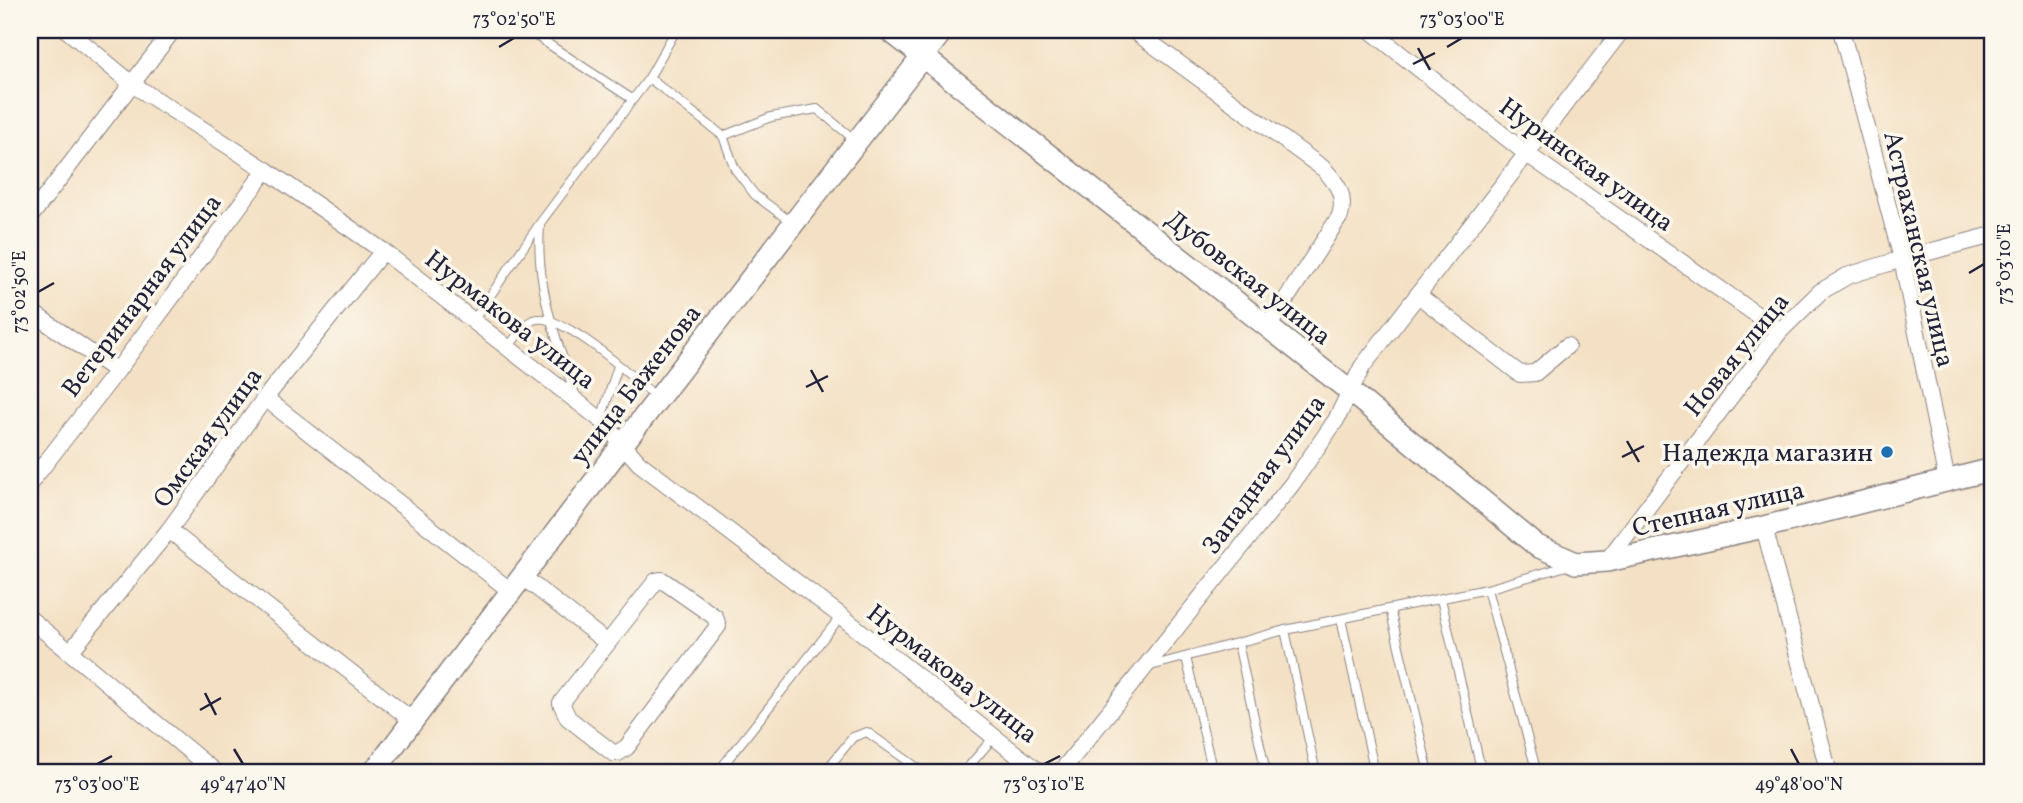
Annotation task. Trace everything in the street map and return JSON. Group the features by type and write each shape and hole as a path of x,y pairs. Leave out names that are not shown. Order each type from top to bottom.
{"main road":[{"name":"Дубовская улица","path":"889,30 1351,392 1537,545 1576,563"},
{"name":"улица Баженова","path":"373,773 943,30"},
{"name":"Степная улица","path":"1576,563 1607,561 1764,527 1993,469"}],"street":[{"name":"Нурмакова улица","path":"67,30 132,84 266,170 383,251 601,420 639,463 841,616 1040,773"},
{"path":"30,217 173,30"},
{"path":"1133,30 1324,169 1339,186 1344,202 1340,216 1268,327"},
{"name":"Нуринская улица","path":"1370,30 1527,155 1780,331"},
{"name":"Западная улица","path":"1060,773 1292,484 1336,420 1362,367 1622,30"},
{"name":"Астраханская улица","path":"1840,30 1902,259 1947,481"},
{"name":"Ветеринарная улица","path":"30,483 266,170"},
{"name":"Новая улица","path":"1607,561 1780,331 1820,292 1847,276 1993,236"},
{"name":"Омская улица","path":"70,652 169,530 265,398 383,251"},
{"path":"1418,295 1520,374 1535,373 1567,346"},
{"path":"30,311 117,371"},
{"path":"265,398 517,585 606,642"},
{"path":"1764,527 1829,773"},
{"path":"169,530 413,721"},
{"path":"659,580 715,617 718,622 718,626 635,737 618,753 613,753 568,718 561,708 561,703 606,642 659,580"},
{"path":"30,619 216,773"}],"lane":[{"path":"527,30 632,99"},
{"path":"473,321 540,223 649,78 676,30"},
{"path":"649,78 723,136 735,169 755,195 794,224"},
{"path":"723,136 771,117 817,109 857,142"},
{"path":"540,223 540,276 550,320 578,401"},
{"path":"508,348 524,326 533,320 550,320 589,341 659,399"},
{"path":"601,420 618,366"},
{"path":"1147,667 1285,630 1487,589 1576,563"},
{"path":"1487,589 1537,773"},
{"path":"1441,598 1482,773"},
{"path":"1390,609 1429,773"},
{"path":"717,773 841,616"},
{"path":"1341,619 1375,773"},
{"path":"1285,630 1316,773"},
{"path":"1238,643 1266,773"},
{"path":"1186,657 1213,773"},
{"path":"824,773 853,737 867,732 925,773"},
{"path":"962,773 993,738"}],"place":[{"name":"Надежда магазин","path":"1887,452"}]}
